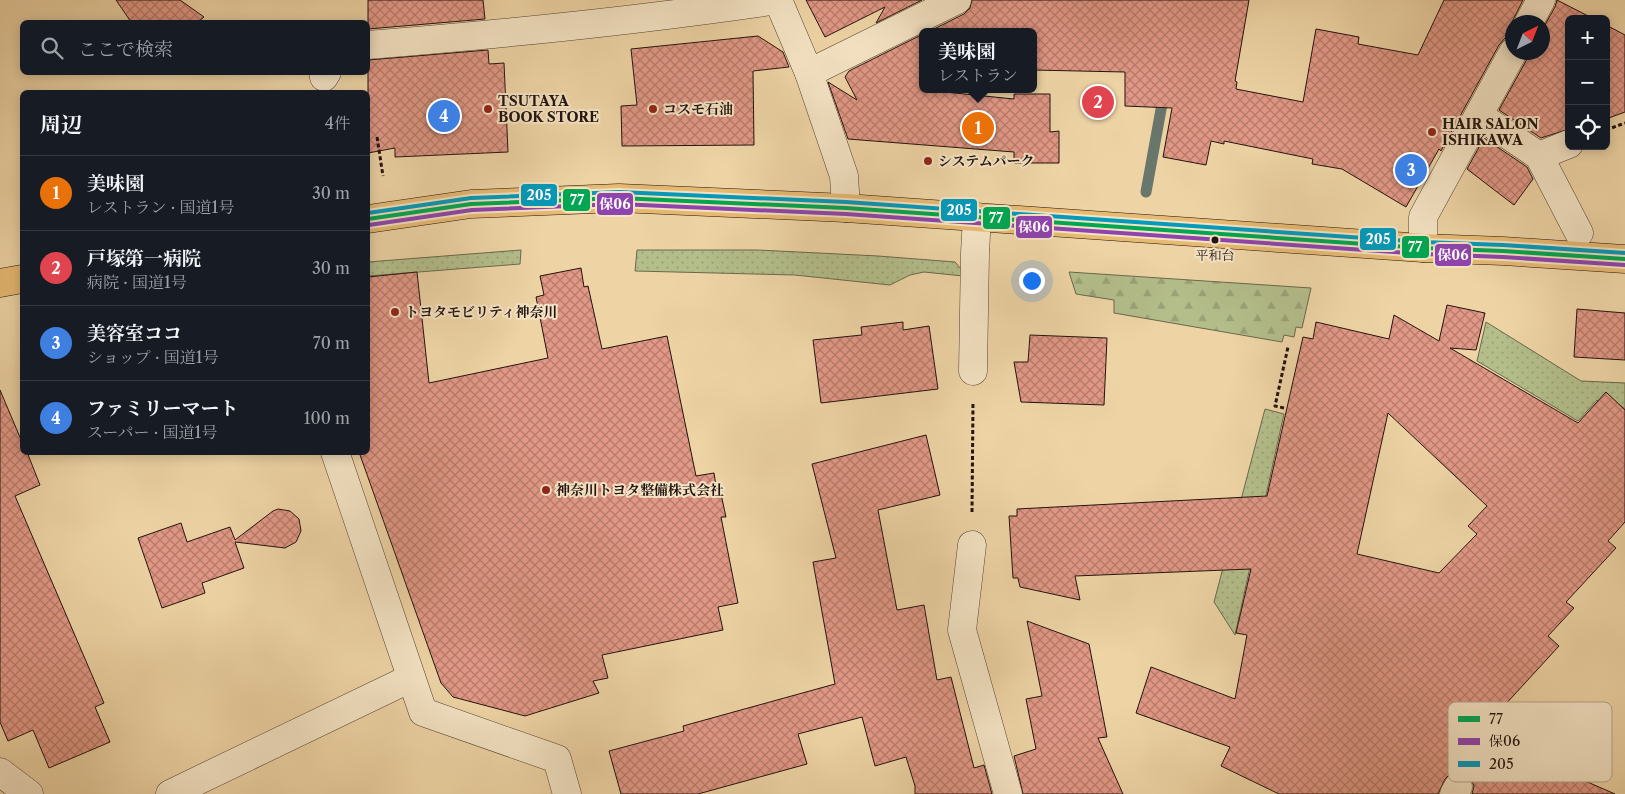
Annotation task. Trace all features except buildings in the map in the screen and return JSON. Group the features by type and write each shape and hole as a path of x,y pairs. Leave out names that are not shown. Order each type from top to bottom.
{"highway":[{"path":"370,219 471,204 619,198 846,208 1423,248 1625,259"},
{"path":"0,283 20,279"}],"street":[{"path":"370,45 513,23 778,0 809,73 844,176 846,208"},
{"path":"809,73 957,0"},
{"path":"1533,15 1541,0"},
{"path":"1423,248 1423,217 1480,116 1509,60"},
{"path":"1480,116 1539,156 1579,233"},
{"path":"1539,156 1565,146"},
{"path":"973,372 977,217"},
{"path":"336,455 423,712 557,759 567,794"},
{"path":"972,545 962,630 1008,794"},
{"path":"170,794 411,678"},
{"path":"0,772 29,794"}],"path":[{"path":"1610,129 1625,123"},
{"path":"377,138 383,176"},
{"path":"1284,408 1275,406 1288,347"},
{"path":"972,545 973,372"}],"green space":[{"path":"521,250 520,264 370,276 370,262"},
{"path":"637,250 758,250 955,262 961,269 963,276 924,272 910,275 890,285 795,275 635,271"},
{"path":"1069,272 1311,288 1302,328 1296,327 1294,337 1284,335 1282,342 1114,313 1114,300 1076,294"},
{"path":"1486,322 1581,381 1625,383 1625,409 1614,400 1607,408 1597,400 1578,421 1477,361"},
{"path":"1265,409 1284,414 1235,635 1214,602"}],"waterway":[{"path":"1146,192 1164,93"}],"transit line":[{"name":"205","path":"370,213 471,198 619,192 846,202 1423,242 1625,253"},
{"name":"77","path":"370,219 471,204 619,198 846,208 1423,248 1625,259"},
{"name":"保06","path":"370,225 472,210 619,204 846,214 1423,254 1625,265"}],"place":[{"name":"戸塚第一病院","path":"1098,102"},
{"name":"TSUTAYA BOOK STORE","path":"488,109"},
{"name":"コスモ石油","path":"653,109"},
{"name":"ファミリーマート","path":"444,116"},
{"name":"美味園","path":"978,128"},
{"name":"HAIR SALON ISHIKAWA","path":"1432,132"},
{"name":"システムパーク","path":"928,161"},
{"name":"美容室ココ","path":"1411,170"},
{"name":"平和台","path":"1215,240"},
{"name":"トヨタモビリティ神奈川","path":"395,312"},
{"name":"神奈川トヨタ整備株式会社","path":"546,490"}]}
